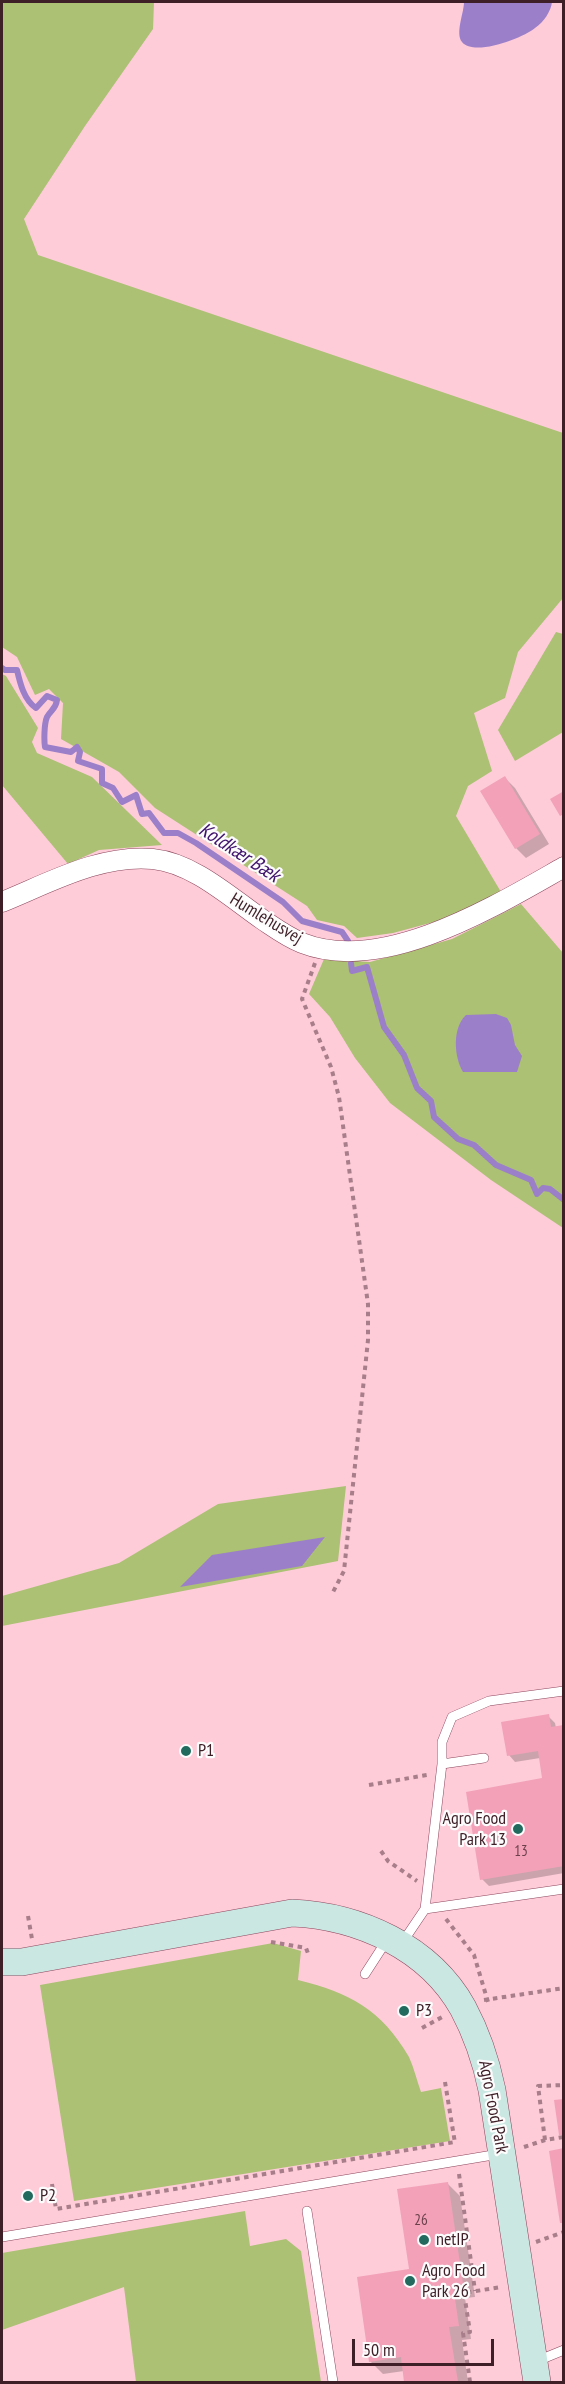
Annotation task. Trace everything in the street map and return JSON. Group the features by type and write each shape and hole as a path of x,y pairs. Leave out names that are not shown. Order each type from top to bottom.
{"street":[{"name":"Humlehusvej","path":"2,902 96,865 123,858 154,859 177,865 200,876 282,933 303,943 321,948 360,951 402,943 464,920 564,867"},
{"name":"Agro Food Park","path":"2,1962 22,1962 292,1913 321,1914 349,1921 394,1942 430,1967 474,2003 492,2090 536,2372"}],"lane":[{"path":"365,1974 424,1909 442,1742 452,1717 489,1701 564,1691"},
{"path":"441,1768 484,1758"},
{"path":"424,1909 564,1889"},
{"path":"2,2237 502,2154"},
{"path":"308,2211 333,2382"},
{"path":"536,2372 564,2350"}],"path":[{"path":"321,948 302,999 331,1067 339,1097 368,1304 368,1340 344,1571 333,1592"},
{"path":"369,1785 441,1768"},
{"path":"381,1851 388,1861 427,1888"},
{"path":"439,1907 474,1955 474,2003"},
{"path":"525,1986 526,1993"},
{"path":"474,2003 564,1988"},
{"path":"474,2003 489,2007"},
{"path":"564,2085 538,2086 544,2140 564,2138"},
{"path":"52,2184 56,2209 454,2142"},
{"path":"469,2242 475,2291"},
{"path":"470,2382 463,2333 470,2332 464,2293 499,2288"}],"green space":[{"path":"2,2 154,2 153,29 24,219 38,255 563,433 563,598 518,652 505,698 474,713 492,771 468,786 456,816 501,892 445,919 393,933 357,938 344,926 317,920 307,906 155,808 119,772 61,739 63,703 49,689 35,695 17,657 2,647"},
{"path":"556,632 563,634 563,732 515,761 498,730"},
{"path":"2,674 6,676 38,728 32,742 37,753 92,777 162,845 99,850 68,864 2,785"},
{"path":"521,904 563,953 563,1228 491,1180 390,1103 355,1058 330,1017 309,994 324,959 370,962 452,939"},
{"path":"346,1486 338,1561 2,1626 2,1596 119,1563 218,1504"},
{"path":"273,1943 301,1951 298,1980 349,1997 375,2015 387,2027 409,2057 421,2092 441,2088 450,2141 74,2201 40,1985"},
{"path":"245,2211 250,2246 286,2239 301,2251 321,2382 136,2382 124,2287 2,2330 2,2253"}],"shaded area":[{"path":"464,2 552,2 544,20 529,32 510,41 477,48 468,46 460,38"},
{"path":"496,1014 507,1018 511,1025 515,1045 522,1056 517,1072 463,1072 456,1051 458,1027 461,1021 466,1015"},
{"path":"325,1537 302,1566 180,1587 212,1555"}],"building":[{"path":"505,776 540,834 515,849 480,791"},
{"path":"564,791 564,814 560,816 550,799"},
{"name":"Agro Food Park 13","path":"549,1714 551,1727 564,1725 564,1866 480,1880 466,1792 542,1778 538,1751 507,1756 501,1722"},
{"path":"564,2099 564,2135 559,2135 554,2100"},
{"path":"564,2148 564,2223 560,2223 549,2151"},
{"name":"Agro Food Park 26","path":"448,2182 463,2284 453,2286 459,2326 449,2327 458,2382 404,2382 401,2357 369,2362 357,2277 409,2269 397,2189"}],"waterway":[{"name":"Koldkær Bæk","path":"2,668 17,670 21,686 36,708 47,696 57,700 46,720 45,747 71,752 77,747 80,752 78,761 102,769 102,783 113,788 122,802 136,795 142,814 149,813 164,833 178,833 196,843 283,902 302,921 342,932 348,941"},
{"name":"Koldkær Bæk","path":"351,963 352,971 367,967 384,1027 404,1055 417,1088 431,1101 434,1117 458,1139 474,1145 496,1165 531,1180 537,1194 543,1188 550,1189 564,1200"}],"place":[{"name":"P1","path":"186,1751"},
{"name":"Agro Food Park 13","path":"518,1829"},
{"name":"P3","path":"404,2011"},
{"name":"P2","path":"28,2196"},
{"name":"netIP","path":"424,2240"},
{"name":"Agro Food Park 26","path":"410,2281"}]}
